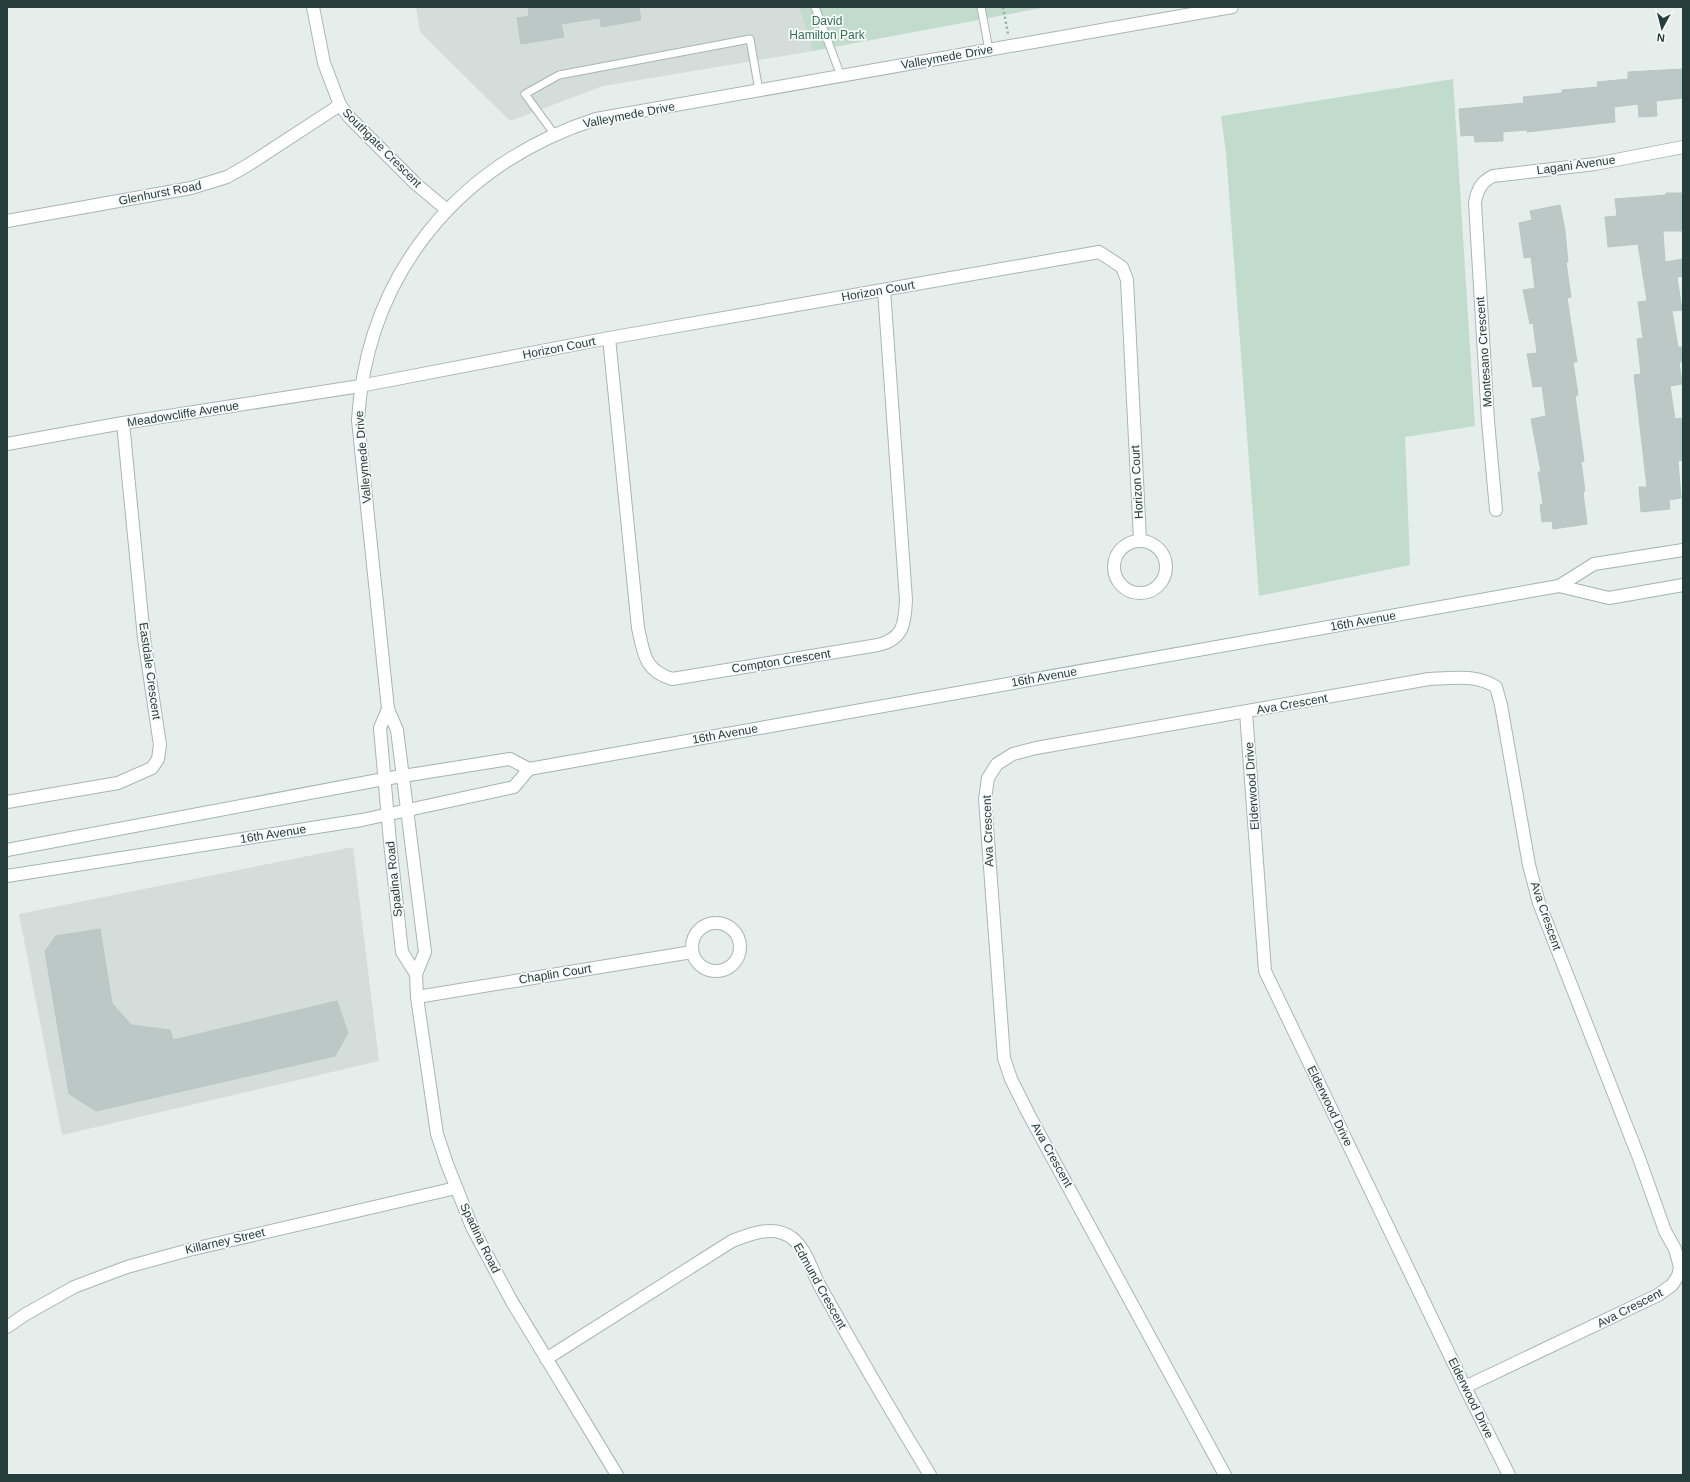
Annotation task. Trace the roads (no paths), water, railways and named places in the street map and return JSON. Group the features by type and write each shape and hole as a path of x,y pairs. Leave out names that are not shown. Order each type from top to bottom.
{"street":[{"name":"Southgate Crescent","path":"313,7 324,63 340,105 350,118 394,162 446,210"},
{"name":"Valleymede Drive","path":"403,777 397,730 388,709 358,420 360,386 368,350 384,306 405,263 446,210 486,174 523,150 571,127 596,119 1232,7"},
{"name":"Glenhurst Road","path":"7,221 191,188 227,177 340,105"},
{"name":"Lagani Avenue","path":"1476,194 1485,180 1493,176 1595,164 1683,147"},
{"name":"Montesano Crescent","path":"1476,194 1475,203 1488,413 1496,510"},
{"name":"Horizon Court","path":"360,386 609,338 1099,252 1122,267 1127,280 1130,312 1140,540"},
{"name":"Compton Crescent","path":"609,338 638,628 646,661 658,675 672,679 878,645 890,642 899,633 906,620 906,600 884,290"},
{"name":"Meadowcliffe Avenue","path":"7,444 124,423 360,386"},
{"name":"Eastdale Crescent","path":"7,802 118,783 152,768 158,760 160,745 144,638 124,423"},
{"path":"1140,540 1149,542 1162,552 1167,568 1165,577 1157,587 1146,593 1128,591 1116,578 1113,570 1114,561 1123,546 1140,540"},
{"name":"16th Avenue","path":"7,876 362,820 514,787 529,769 1559,586 1594,564 1683,550"},
{"name":"16th Avenue","path":"1559,586 1609,598 1683,585"},
{"name":"Ava Crescent","path":"1225,1475 1011,1079 1004,1058 985,799 988,778 997,764 1013,754 1036,748 1429,680 1470,678 1487,681 1496,687 1501,704 1529,865 1539,903 1639,1158 1665,1231 1675,1249 1680,1267 1678,1276 1672,1285 1658,1295 1465,1387"},
{"name":"Valleymede Drive","path":"384,779 380,728 388,709"},
{"name":"Elderwood Drive","path":"1246,712 1265,971 1375,1196 1465,1387 1509,1475"},
{"path":"7,850 384,779 510,759 529,769"},
{"name":"Spadina Road","path":"403,777 424,952 416,974 418,996 437,1134 456,1188 472,1227 511,1300 617,1475"},
{"name":"Spadina Road","path":"384,779 402,952 416,974"},
{"path":"723,923 730,927 740,941 738,958 733,964 720,971 713,971 699,965 692,952 694,935 706,924 723,923"},
{"name":"Chaplin Court","path":"418,996 692,952"},
{"name":"Killarney Street","path":"7,1327 26,1314 74,1287 127,1268 189,1250 456,1188"},
{"name":"Edmund Crescent","path":"546,1359 732,1241 755,1233 779,1231 793,1238 803,1252 824,1294 930,1475"}],"lane":[{"path":"815,7 841,76"},
{"path":"981,7 989,50"},
{"path":"555,135 525,94 559,75 750,39 759,91"}],"park label":[{"name":"David Hamilton Park","path":"827,28"}]}
